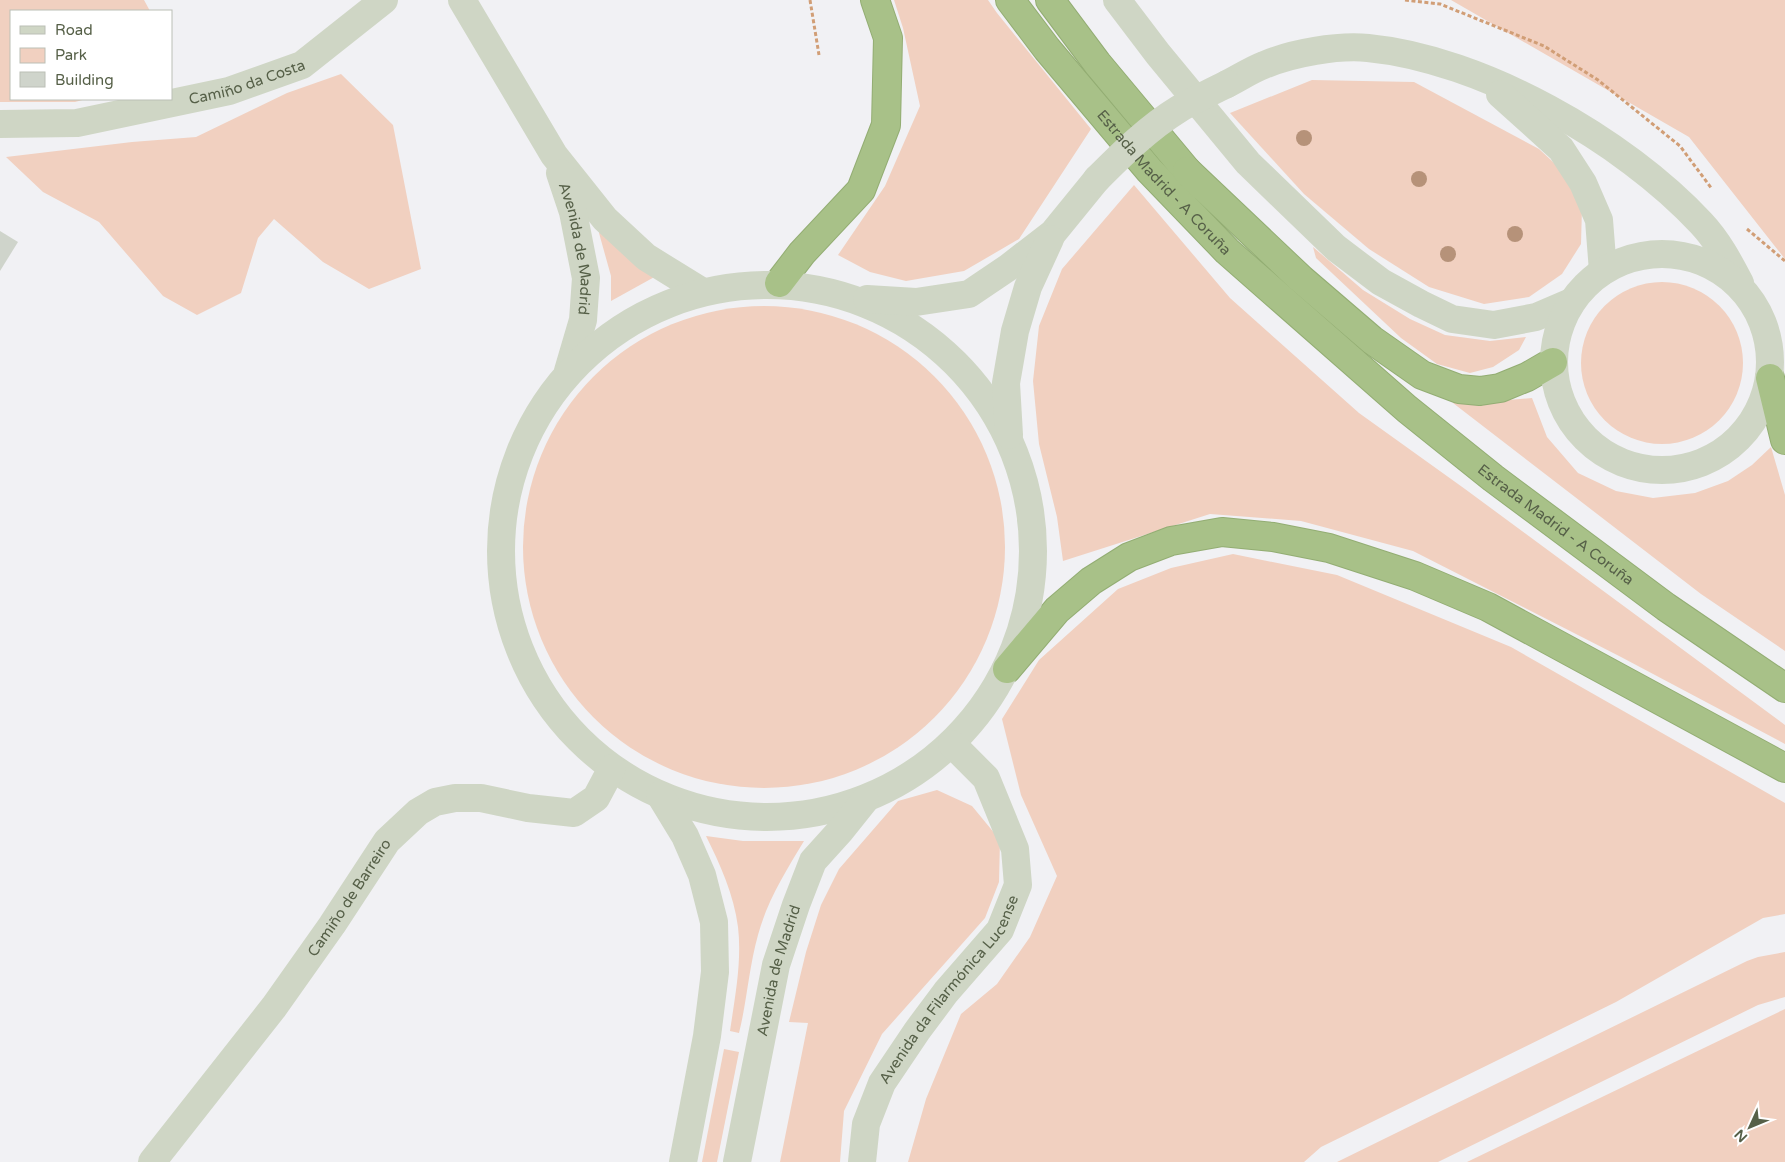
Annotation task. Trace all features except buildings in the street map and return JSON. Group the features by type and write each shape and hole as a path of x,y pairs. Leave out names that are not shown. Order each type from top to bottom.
{"highway":[{"path":"779,283 802,253 861,190 886,125 888,38 875,0"},
{"name":"Estrada Madrid - A Coruña","path":"1010,0 1046,49 1149,170 1227,251 1408,409 1493,478 1666,607 1785,688"},
{"name":"Estrada Madrid - A Coruña","path":"1050,0 1096,64 1337,347"},
{"path":"1187,171 1301,279 1372,340 1422,374 1459,389 1480,391 1500,388 1527,377 1553,362"},
{"path":"1770,378 1785,440"},
{"path":"1007,669 1057,610 1091,581 1129,556 1171,541 1222,532 1273,537 1329,548 1406,573 1488,607 1785,768"}],"street":[{"name":"Camiño da Costa","path":"0,124 77,123 229,91 302,64 384,0"},
{"name":"Avenida de Madrid","path":"462,0 554,155 605,218 646,257 701,291"},
{"path":"1117,0 1158,54 1248,163 1336,248 1381,282 1452,319 1494,324 1536,317 1571,302"},
{"path":"1053,233 1028,287 1014,331 1006,383 1009,437 1032,514 1031,593 1007,669 983,709 952,744 926,767 896,786 864,800 797,816 727,815 660,795 612,768 569,729 534,682 512,629 500,572 500,534 505,496 515,459 531,424 550,392 568,371 628,321 701,291 779,283 856,299 916,302 969,294 1009,268 1053,233 1097,179 1119,157 1144,134 1178,110 1264,65 1318,50 1366,48 1415,55 1483,78 1529,97 1635,164 1672,195 1702,224 1722,249 1744,291 1761,317 1770,347 1770,378 1761,409 1742,436 1717,456 1687,469 1655,471 1623,464 1594,448 1573,424 1558,395 1553,362 1555,342 1561,321 1571,302 1586,285 1603,271 1632,258 1662,254 1693,258 1721,271 1744,291"},
{"path":"1483,78 1561,149 1584,182 1599,220 1603,271"},
{"name":"Avenida de Madrid","path":"554,155 574,212 586,278 583,320 568,371"},
{"path":"856,299 918,331 971,378 1009,437"},
{"name":"Avenida da Filarmónica Lucense","path":"862,1162 866,1124 882,1083 946,992 1000,930 1018,885 1015,849 986,778 952,744"},
{"name":"Camiño de Barreiro","path":"152,1162 274,1007 332,925 387,841 418,812 435,802 455,798 481,798 534,809 574,813 596,798 612,768"},
{"path":"660,795 685,836 702,875 714,922 715,972 707,1036 683,1162"},
{"name":"Avenida de Madrid","path":"737,1162 776,965 796,905 813,862 842,830 864,800"}],"path":[{"path":"810,0 820,55"}],"green space":[{"path":"0,0 144,0 149,10 10,10 10,100 82,100 75,102 0,102"},
{"path":"894,0 988,0 1091,129 1019,239 964,271 906,281 870,272 838,255 885,186 920,106 903,28"},
{"path":"1451,0 1785,0 1785,259 1689,137"},
{"path":"341,74 393,125 421,269 369,289 323,262 274,219 258,238 241,293 197,315 163,296 99,222 43,192 6,157 132,142 196,137 287,93"},
{"path":"1312,80 1414,82 1539,149 1565,173 1582,207 1581,244 1562,274 1529,297 1484,304 1429,287 1369,249 1304,194 1230,113"},
{"path":"1134,185 1230,298 1359,413 1785,725 1785,744 1621,657 1413,551 1301,521 1210,514 1063,561 1057,517 1039,444 1033,381 1039,326 1062,269"},
{"path":"601,225 658,275 611,301 611,276 599,233"},
{"path":"1313,247 1363,290 1410,319 1445,335 1490,341 1526,337 1519,350 1493,367 1470,373 1437,364 1401,338 1316,258"},
{"path":"1670,282 1686,285 1700,291 1725,312 1734,325 1740,339 1743,363 1742,379 1734,401 1713,426 1700,435 1686,441 1654,444 1638,441 1624,435 1599,414 1590,401 1584,387 1581,355 1584,339 1590,325 1611,300 1624,291 1638,285"},
{"path":"764,306 811,310 856,324 898,346 935,376 965,413 987,455 1001,500 1005,547 1001,594 987,639 965,681 935,718 898,748 856,770 811,784 764,788 717,784 672,770 630,748 593,718 563,681 541,639 527,594 523,547 527,500 541,455 563,413 593,376 630,346 672,324 717,310"},
{"path":"1532,398 1547,437 1578,473 1616,491 1653,498 1695,493 1728,481 1752,465 1771,447 1785,495 1785,651 1701,594 1453,403"},
{"path":"1233,554 1337,575 1511,647 1785,803 1785,914 1763,918 1616,1002 1321,1147 1304,1162 908,1162 926,1099 961,1014 997,984 1030,937 1057,876 1021,795 1002,719 1039,660 1118,589 1171,568"},
{"path":"937,790 972,806 1000,840 999,882 985,918 882,1034 844,1111 840,1162 780,1162 808,1023 789,1022 806,952 821,905 839,869 898,801"},
{"path":"706,836 743,841 804,841 766,910 752,959 739,1033 730,1031 739,966 739,940 736,915 726,880"},
{"path":"1785,952 1785,997 1758,1005 1438,1162 1337,1162 1747,961"},
{"path":"1785,1009 1785,1162 1467,1162"},
{"path":"724,1049 739,1052 717,1162 702,1162"}]}
